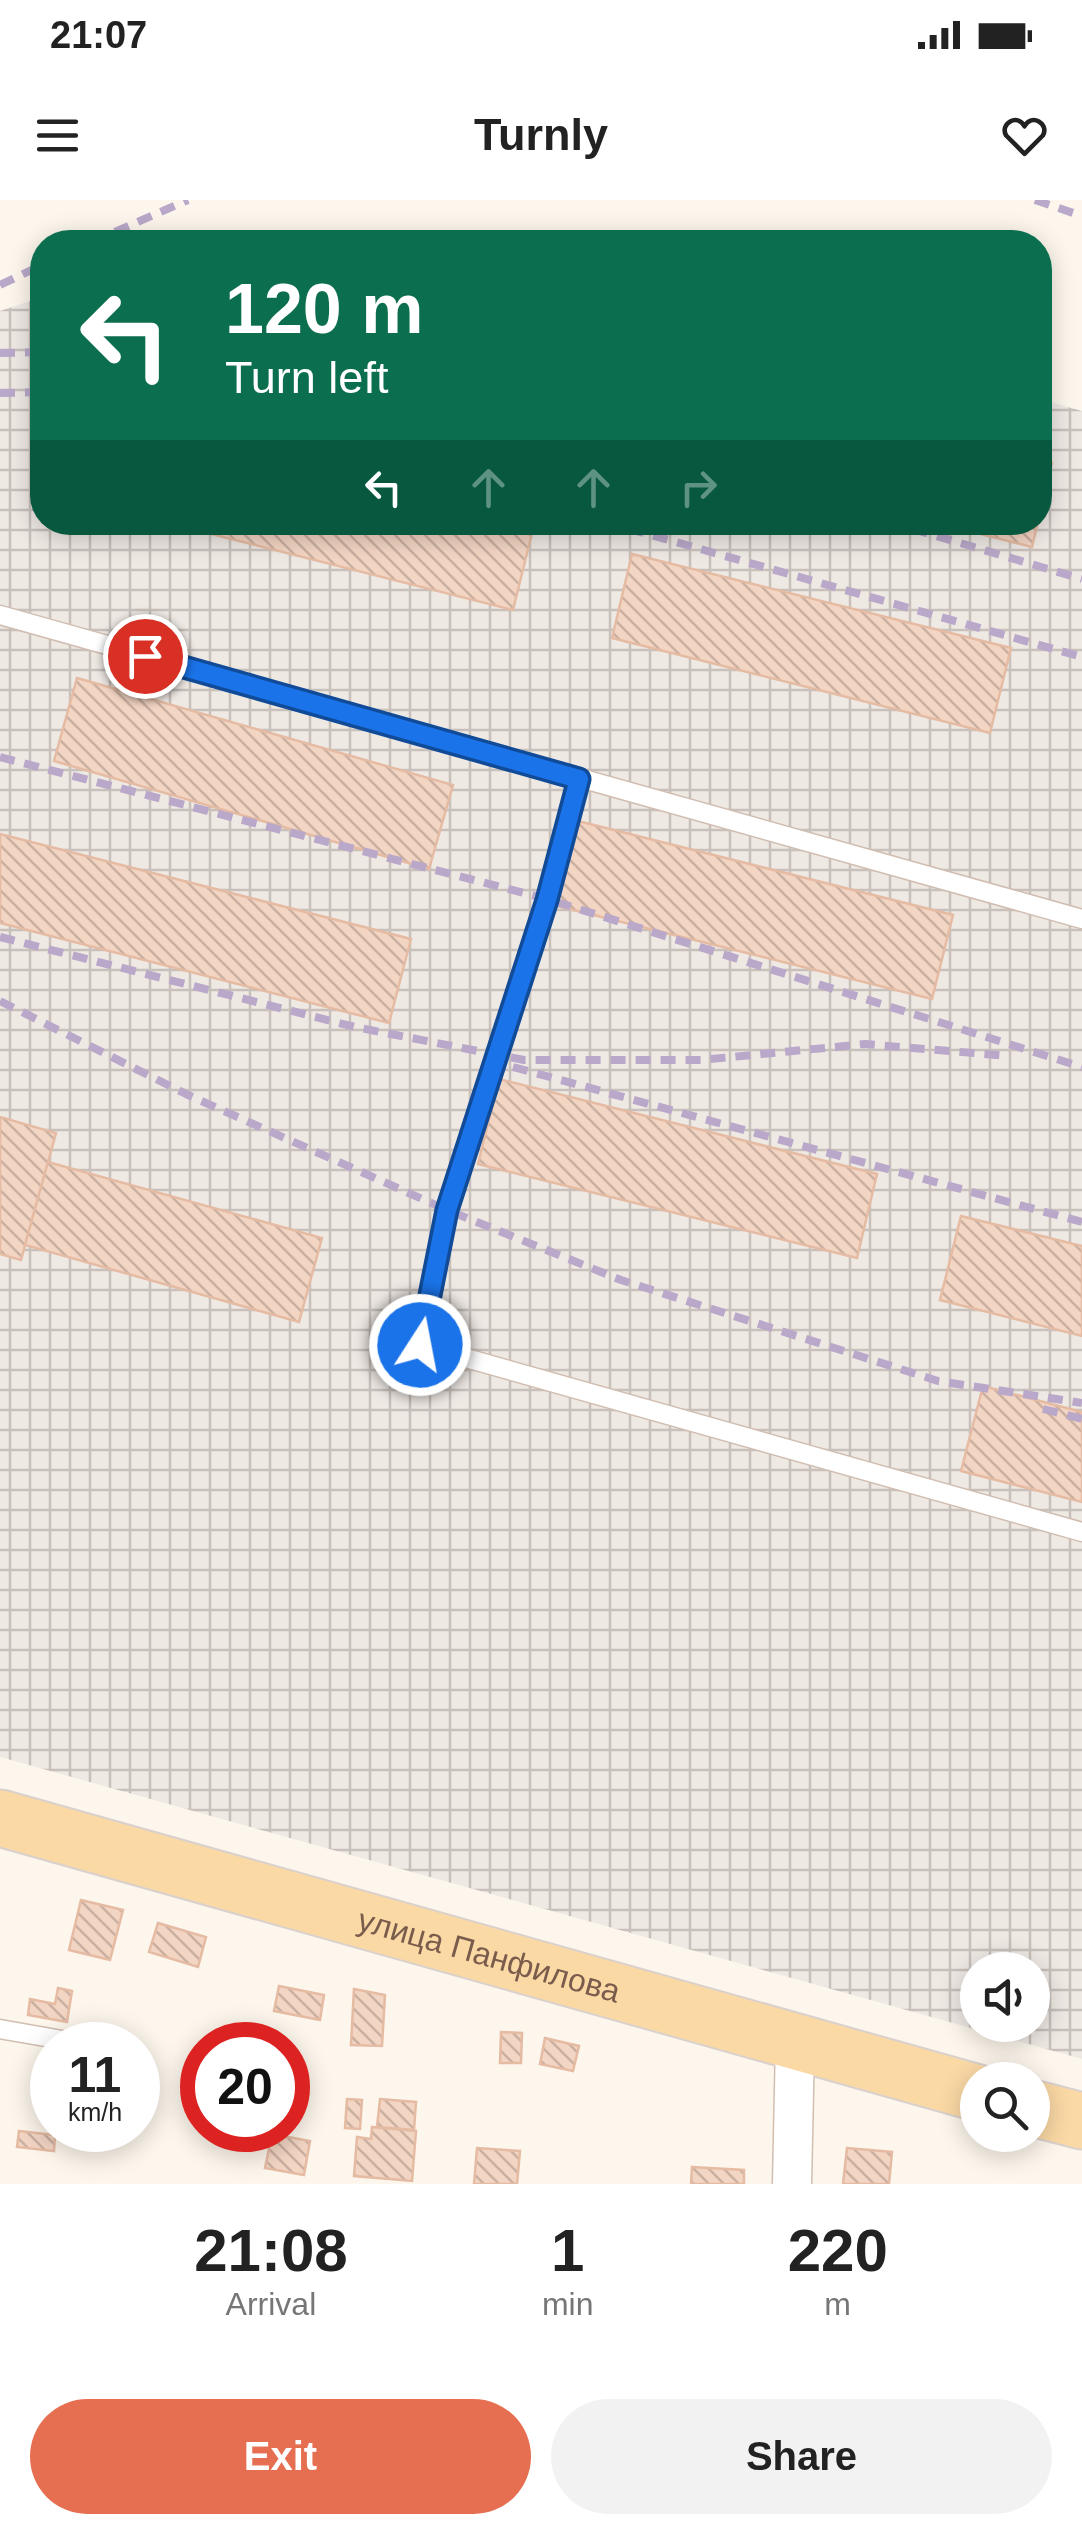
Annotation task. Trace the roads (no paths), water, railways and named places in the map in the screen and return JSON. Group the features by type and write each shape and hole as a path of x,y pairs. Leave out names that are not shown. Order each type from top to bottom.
{"main road":[{"name":"улица Панфилова","path":"0,1818 960,2088"},
{"path":"1050,2113 1082,2122"}],"street":[{"path":"792,2184 796,2043"}],"lane":[{"path":"0,614 1082,919"},
{"path":"579,779 547,900 447,1210 420,1345 1082,1532"},
{"path":"0,2029 30,2034"}],"railway":[{"path":"119,230 188,200"},
{"path":"1035,200 1082,216"},
{"path":"0,285 30,271"},
{"path":"0,353 30,352"},
{"path":"0,393 30,392"},
{"path":"651,535 1082,657"},
{"path":"933,535 1082,579"},
{"path":"0,757 547,899 1082,1067"},
{"path":"0,937 355,1027 524,1060 701,1060 865,1044 1009,1056"},
{"path":"0,1001 188,1095 447,1210 621,1280 938,1381 1082,1403"},
{"path":"513,1067 1082,1222"},
{"path":"1043,1409 1082,1419"}]}
